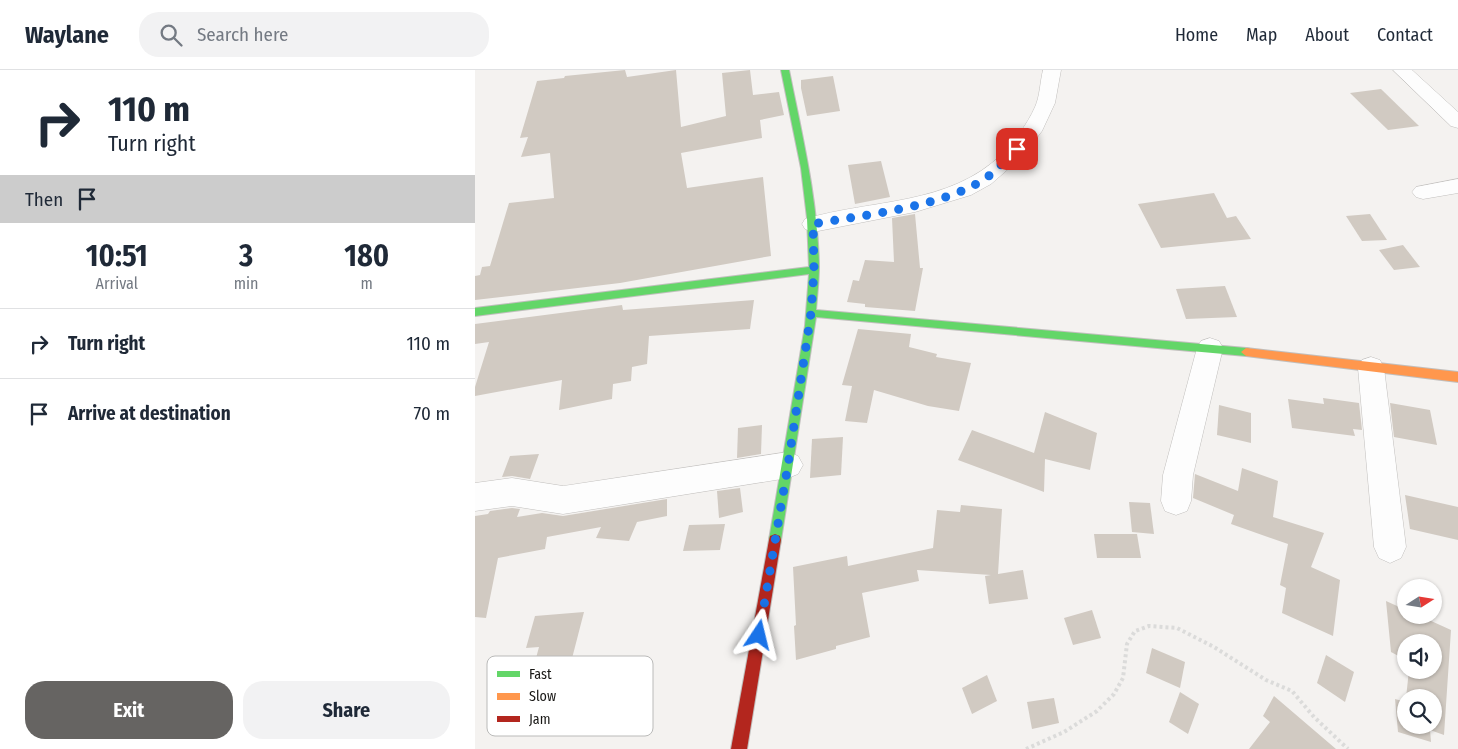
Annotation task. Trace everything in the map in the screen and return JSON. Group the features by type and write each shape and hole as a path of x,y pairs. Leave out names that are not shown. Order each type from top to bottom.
{"street":[{"path":"739,749 788,465 811,313 814,270 813,224 803,159 785,70"},
{"path":"813,224 899,209 971,187 988,177 1017,149 1037,124 1045,105 1052,70"},
{"path":"1402,70 1458,122"},
{"path":"1423,192 1458,186"},
{"path":"475,312 814,270"},
{"path":"811,313 1210,348 1458,377"},
{"path":"1176,501 1178,475 1210,348"},
{"path":"1371,368 1390,547"},
{"path":"475,497 512,492 563,500 788,465"}],"path":[{"path":"1026,749 1064,732 1097,711 1114,694 1123,678 1127,644 1135,632 1149,626 1177,628 1214,647 1266,680 1292,691 1314,717 1348,749"}],"building":[{"path":"625,70 627,77 676,70 681,127 726,116 722,73 750,70 753,95 779,92 784,115 760,120 762,138 681,153 687,188 763,177 771,256 620,283 475,300 475,276 480,275 482,267 490,266 509,203 554,198 550,153 521,157 528,137 520,138 537,81"},
{"path":"833,76 840,111 807,116 801,80"},
{"path":"1381,89 1419,126 1388,130 1350,93"},
{"path":"881,161 890,197 855,204 848,165"},
{"path":"1214,193 1227,218 1236,216 1251,239 1161,248 1138,204"},
{"path":"915,214 920,268 923,268 915,311 865,307 865,304 847,302 853,280 859,281 865,260 894,262 892,218"},
{"path":"1370,214 1387,240 1362,241 1346,216"},
{"path":"1403,245 1420,267 1394,270 1379,250"},
{"path":"1225,286 1237,317 1186,319 1176,289"},
{"path":"754,300 750,329 649,336 647,364 632,367 631,381 613,384 612,399 559,410 562,380 475,396 475,387 489,342 475,344 475,324 622,305 623,310"},
{"path":"858,329 911,334 909,347 937,354 936,357 971,363 959,411 928,406 874,390 867,423 845,421 852,386 842,385"},
{"path":"1323,398 1359,403 1362,430 1353,429 1355,436 1292,428 1288,399 1324,404"},
{"path":"1390,403 1430,410 1437,445 1394,437"},
{"path":"1219,405 1251,413 1251,443 1217,435"},
{"path":"1045,412 1097,433 1090,470 1045,459 1044,492 958,460 972,430 1034,453"},
{"path":"762,425 761,454 737,458 738,428"},
{"path":"843,437 841,475 810,478 812,439"},
{"path":"539,454 530,479 512,476 502,477 510,456"},
{"path":"1242,468 1278,481 1273,517 1324,533 1311,567 1340,580 1333,636 1282,613 1286,588 1280,585 1288,544 1231,524 1234,515 1193,498 1195,474 1238,491"},
{"path":"740,488 743,512 719,518 717,491"},
{"path":"1405,495 1458,507 1458,540 1410,529"},
{"path":"667,499 667,516 637,522 629,541 596,538 601,527 547,537 545,549 498,558 486,618 475,617 475,516 488,514 490,511 512,508 520,509 517,517 542,513 563,516"},
{"path":"1129,502 1150,503 1154,534 1132,532"},
{"path":"961,505 1002,509 998,574 1023,570 1028,599 989,604 985,576 991,575 917,570 919,581 862,593 870,637 796,660 793,567 847,556 848,566 933,548 937,510 960,512"},
{"path":"725,524 720,550 683,551 689,525"},
{"path":"1094,534 1137,534 1141,558 1097,558"},
{"path":"1386,601 1397,606 1397,624 1438,624 1451,630 1444,735 1441,734 1442,689 1407,689 1408,679 1442,679 1442,634 1397,634 1397,655 1391,652"},
{"path":"1092,610 1101,638 1073,645 1064,618"},
{"path":"584,612 573,656 537,656 539,647 526,648 535,616"},
{"path":"1152,648 1185,662 1180,688 1146,673"},
{"path":"1326,655 1354,672 1345,702 1317,683"},
{"path":"987,675 997,701 972,714 962,688"},
{"path":"1180,692 1199,704 1188,734 1169,722"},
{"path":"1274,696 1336,749 1249,749 1270,722 1263,716"},
{"path":"1054,698 1059,723 1032,729 1027,702"},
{"path":"1395,699 1397,700 1397,721"},
{"path":"1405,734 1430,734 1431,742"}],"traffic: fast":[{"path":"775,540 810,326 814,268 805,168 785,70"},
{"path":"475,312 814,270"},
{"path":"811,313 1246,352"}],"traffic: slow":[{"path":"1246,352 1458,377"}],"traffic: jam":[{"path":"739,749 775,540"}],"route":[{"path":"759,635 788,465 811,313 814,270 813,224 899,209 971,187 988,177 1017,149"}]}
